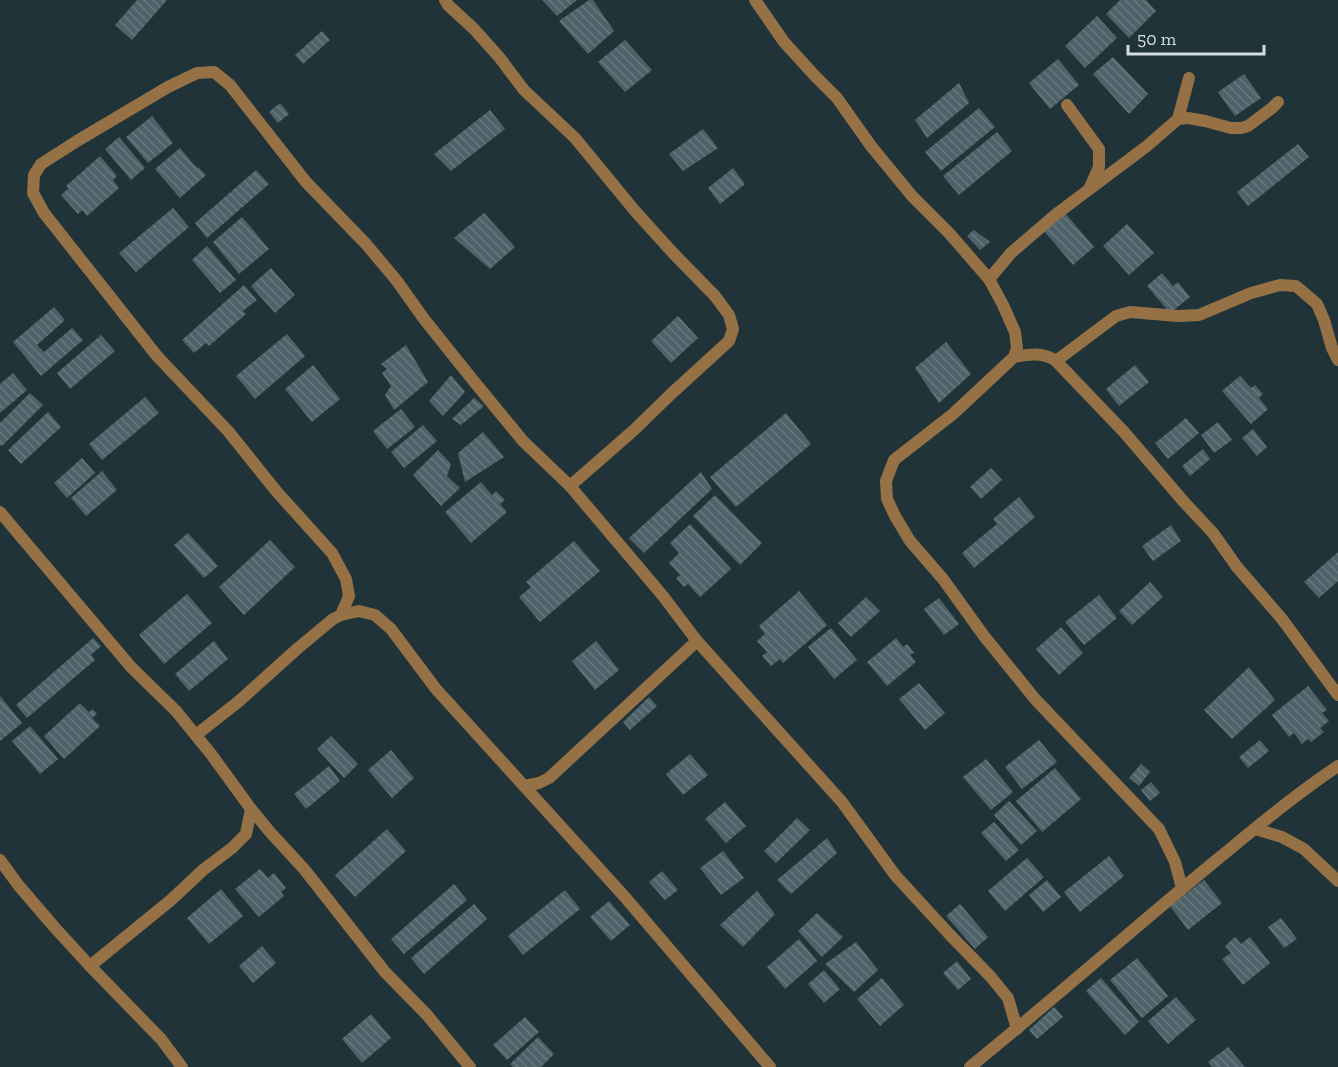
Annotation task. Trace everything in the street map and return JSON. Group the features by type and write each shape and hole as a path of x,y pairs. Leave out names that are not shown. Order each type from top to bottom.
{"street":[{"path":"445,0 499,57 524,90 575,138 673,254 715,296 729,315 733,329 729,341 570,486"},
{"path":"755,0 784,42 837,98 871,146 912,196 949,233 989,279 1015,332 1017,348 1014,357 953,414 894,460 885,481 887,499 895,516 910,541 943,579 984,636 1035,699 1159,829 1175,862 1182,888"},
{"path":"341,615 349,596 346,579 332,553 277,492 228,431 157,356 44,213 33,193 34,175 41,164 168,87 197,73 214,72 231,85 306,182 366,244 397,281 445,345 523,441 570,486 663,596 697,641 842,802 896,876 996,983 1008,998 1017,1029"},
{"path":"989,279 1011,253 1054,215 1147,146 1178,119 1189,78"},
{"path":"1178,119 1188,118 1231,128 1241,128 1248,126 1278,102"},
{"path":"1067,105 1099,149 1099,167 1089,188"},
{"path":"1056,361 1116,316 1130,312 1178,316 1199,315 1251,293 1280,285 1296,286 1317,304 1338,360"},
{"path":"1014,357 1040,354 1056,361 1124,432 1213,533 1282,619 1338,695"},
{"path":"0,512 131,667 176,711 251,809 304,869 385,972 427,1015 470,1067"},
{"path":"196,735 238,702 297,649 341,615 359,611 375,615 391,629 436,689 655,932 770,1067"},
{"path":"524,786 549,778 697,641"},
{"path":"970,1067 1182,888 1307,786 1338,766"},
{"path":"90,966 232,848 246,834 251,809"},
{"path":"1255,829 1282,837 1304,849 1338,881"},
{"path":"246,834 270,832"},
{"path":"0,860 27,895 90,966 161,1039 182,1067"}],"building":[{"path":"137,0 167,0 132,40 115,25"},
{"path":"542,0 577,0 557,16"},
{"path":"589,0 593,0 614,31 588,54 559,21"},
{"path":"1120,0 1146,0 1156,11 1129,38 1106,14"},
{"path":"1097,16 1117,38 1085,68 1065,46"},
{"path":"322,31 330,40 303,64 295,55"},
{"path":"625,40 652,70 625,92 598,62"},
{"path":"1113,57 1148,94 1129,114 1093,74"},
{"path":"1058,59 1079,85 1050,109 1029,83"},
{"path":"1244,74 1261,98 1235,116 1218,92"},
{"path":"959,83 969,103 927,138 915,120"},
{"path":"280,103 289,114 278,123 269,112"},
{"path":"979,108 995,127 941,171 925,152"},
{"path":"490,110 505,129 451,171 434,154"},
{"path":"152,116 173,143 148,163 126,137"},
{"path":"703,129 718,148 683,171 669,154"},
{"path":"997,132 1012,151 959,195 943,176"},
{"path":"119,137 145,168 131,180 105,149"},
{"path":"1298,144 1309,157 1248,206 1237,192"},
{"path":"180,148 206,175 180,198 155,169"},
{"path":"100,156 117,176 113,180 119,188 87,216 82,210 78,214 61,195 68,189 66,186"},
{"path":"733,168 745,184 720,204 708,188"},
{"path":"256,170 269,184 207,238 195,223"},
{"path":"173,208 189,227 136,272 119,253"},
{"path":"484,213 515,247 490,269 454,238"},
{"path":"1065,213 1094,247 1073,265 1044,231"},
{"path":"242,217 269,249 239,274 213,242"},
{"path":"1127,224 1154,253 1129,275 1103,246"},
{"path":"974,230 990,242 980,250 967,236"},
{"path":"207,246 236,280 220,293 192,260"},
{"path":"271,268 295,295 275,313 251,286"},
{"path":"1162,273 1173,286 1178,282 1190,297 1170,313 1147,286"},
{"path":"244,285 257,300 243,311 246,314 209,346 206,343 194,353 182,340"},
{"path":"54,307 65,320 37,345 44,352 72,328 83,340 41,376 13,342"},
{"path":"678,316 698,338 671,363 651,341"},
{"path":"287,334 305,356 255,399 236,376"},
{"path":"101,335 115,351 70,389 57,373"},
{"path":"946,342 971,374 939,403 915,368"},
{"path":"406,345 428,382 394,410 385,395 391,386 382,373 387,369 381,364"},
{"path":"313,365 340,399 312,422 285,389"},
{"path":"1135,365 1149,382 1119,406 1106,389"},
{"path":"13,373 27,390 0,413 0,384"},
{"path":"451,375 465,392 443,416 429,401"},
{"path":"1240,376 1251,388 1255,385 1263,394 1259,398 1268,409 1251,424 1222,391"},
{"path":"30,393 43,405 2,446 0,445 0,423"},
{"path":"145,397 159,413 102,460 89,444"},
{"path":"474,398 484,406 461,425 452,419"},
{"path":"401,409 415,427 387,449 373,431"},
{"path":"48,412 61,427 21,464 8,450"},
{"path":"786,413 811,444 736,507 710,477"},
{"path":"1186,418 1199,433 1168,459 1155,443"},
{"path":"1218,422 1232,440 1214,453 1201,435"},
{"path":"423,425 437,441 404,468 391,452"},
{"path":"1253,429 1267,447 1257,456 1242,438"},
{"path":"483,432 504,457 465,482 458,453"},
{"path":"1203,449 1210,459 1190,476 1182,466"},
{"path":"438,450 451,464 447,476 460,488 441,506 413,475"},
{"path":"82,458 95,473 67,498 54,483"},
{"path":"991,468 1002,480 981,499 970,487"},
{"path":"102,471 117,490 86,516 71,498"},
{"path":"701,472 712,489 644,553 629,538"},
{"path":"481,482 492,495 496,491 505,500 500,504 507,512 471,543 445,512"},
{"path":"715,495 762,543 740,565 693,516"},
{"path":"1019,497 1035,517 974,568 962,553 997,524 993,519"},
{"path":"690,524 731,569 700,597 688,584 684,587 676,578 680,575 669,563 679,553 670,543"},
{"path":"1171,525 1181,541 1153,561 1142,546"},
{"path":"188,533 218,566 204,578 174,545"},
{"path":"270,540 295,567 244,615 219,587"},
{"path":"574,541 600,571 540,622 519,597 531,587 526,582"},
{"path":"1338,552 1338,581 1319,598 1304,582"},
{"path":"1150,582 1163,597 1132,625 1119,611"},
{"path":"799,591 827,625 783,663 780,659 771,666 762,656 767,652 757,641 765,634 759,626"},
{"path":"187,594 212,623 164,664 139,635"},
{"path":"1099,595 1117,618 1084,645 1065,622"},
{"path":"866,597 880,611 851,637 838,623"},
{"path":"939,598 959,624 944,635 924,609"},
{"path":"1061,627 1083,653 1059,675 1036,649"},
{"path":"831,628 857,660 834,679 808,647"},
{"path":"93,638 101,646 91,655 95,660 27,718 16,705"},
{"path":"896,638 903,647 907,644 914,653 910,655 916,662 887,686 867,662"},
{"path":"214,641 228,659 189,691 175,674"},
{"path":"596,641 619,670 595,690 572,661"},
{"path":"1249,667 1275,700 1232,739 1204,710"},
{"path":"919,683 945,713 925,730 899,699"},
{"path":"1308,686 1327,710 1322,713 1329,721 1320,728 1324,732 1311,742 1308,739 1302,744 1294,733 1289,737 1272,715"},
{"path":"0,696 22,723 0,741"},
{"path":"649,697 657,706 630,730 623,722"},
{"path":"80,703 89,712 93,709 97,714 92,718 100,726 64,759 44,736"},
{"path":"30,726 58,759 40,774 12,741"},
{"path":"331,736 358,764 344,778 317,749"},
{"path":"1039,740 1057,762 1022,789 1005,767"},
{"path":"1260,740 1269,751 1248,768 1239,757"},
{"path":"391,750 414,778 392,798 368,770"},
{"path":"690,754 708,775 683,795 666,774"},
{"path":"986,759 1013,792 991,810 963,777"},
{"path":"1141,764 1150,772 1139,786 1129,778"},
{"path":"329,766 340,781 306,809 294,794"},
{"path":"1055,768 1081,799 1042,832 1016,801"},
{"path":"1151,782 1160,793 1150,801 1141,790"},
{"path":"1009,801 1037,831 1021,845 994,815"},
{"path":"725,802 746,826 726,843 705,819"},
{"path":"797,818 810,830 776,863 764,851"},
{"path":"994,822 1019,850 1006,861 981,833"},
{"path":"387,829 406,851 355,897 335,875"},
{"path":"827,838 837,853 791,894 777,880"},
{"path":"723,851 744,878 721,895 700,868"},
{"path":"1109,856 1124,876 1080,912 1064,892"},
{"path":"1027,858 1044,877 1005,911 988,891"},
{"path":"260,869 268,878 274,873 286,888 281,892 284,896 259,917 235,889"},
{"path":"662,871 678,890 665,900 649,882"},
{"path":"1047,880 1061,897 1043,912 1029,895"},
{"path":"1204,880 1222,903 1188,930 1170,906"},
{"path":"454,884 467,900 404,954 391,939"},
{"path":"221,889 243,916 209,944 187,918"},
{"path":"565,890 580,909 523,955 508,936"},
{"path":"757,891 775,914 743,947 720,925"},
{"path":"609,901 630,925 611,941 590,917"},
{"path":"474,904 487,919 424,974 411,958"},
{"path":"960,904 988,937 975,949 946,916"},
{"path":"817,913 843,937 822,957 798,931"},
{"path":"1281,918 1297,939 1284,948 1268,927"},
{"path":"1235,937 1241,944 1250,937 1270,963 1243,985 1222,959 1231,953 1225,946"},
{"path":"799,939 817,961 785,989 767,967"},
{"path":"856,942 878,970 854,992 825,964"},
{"path":"262,946 276,963 253,983 239,966"},
{"path":"1137,958 1168,996 1142,1018 1110,980"},
{"path":"957,961 971,979 958,990 943,973"},
{"path":"824,970 840,989 824,1003 808,984"},
{"path":"882,978 904,1005 880,1026 857,999"},
{"path":"1101,978 1139,1022 1125,1035 1086,991"},
{"path":"1176,997 1196,1020 1168,1044 1148,1021"},
{"path":"1054,1007 1063,1017 1037,1039 1029,1030"},
{"path":"371,1014 391,1038 362,1063 342,1039"},
{"path":"525,1017 539,1032 507,1060 493,1045"},
{"path":"538,1037 554,1054 541,1067 513,1067 510,1064"},
{"path":"1228,1047 1245,1067 1212,1067 1208,1062"}]}
